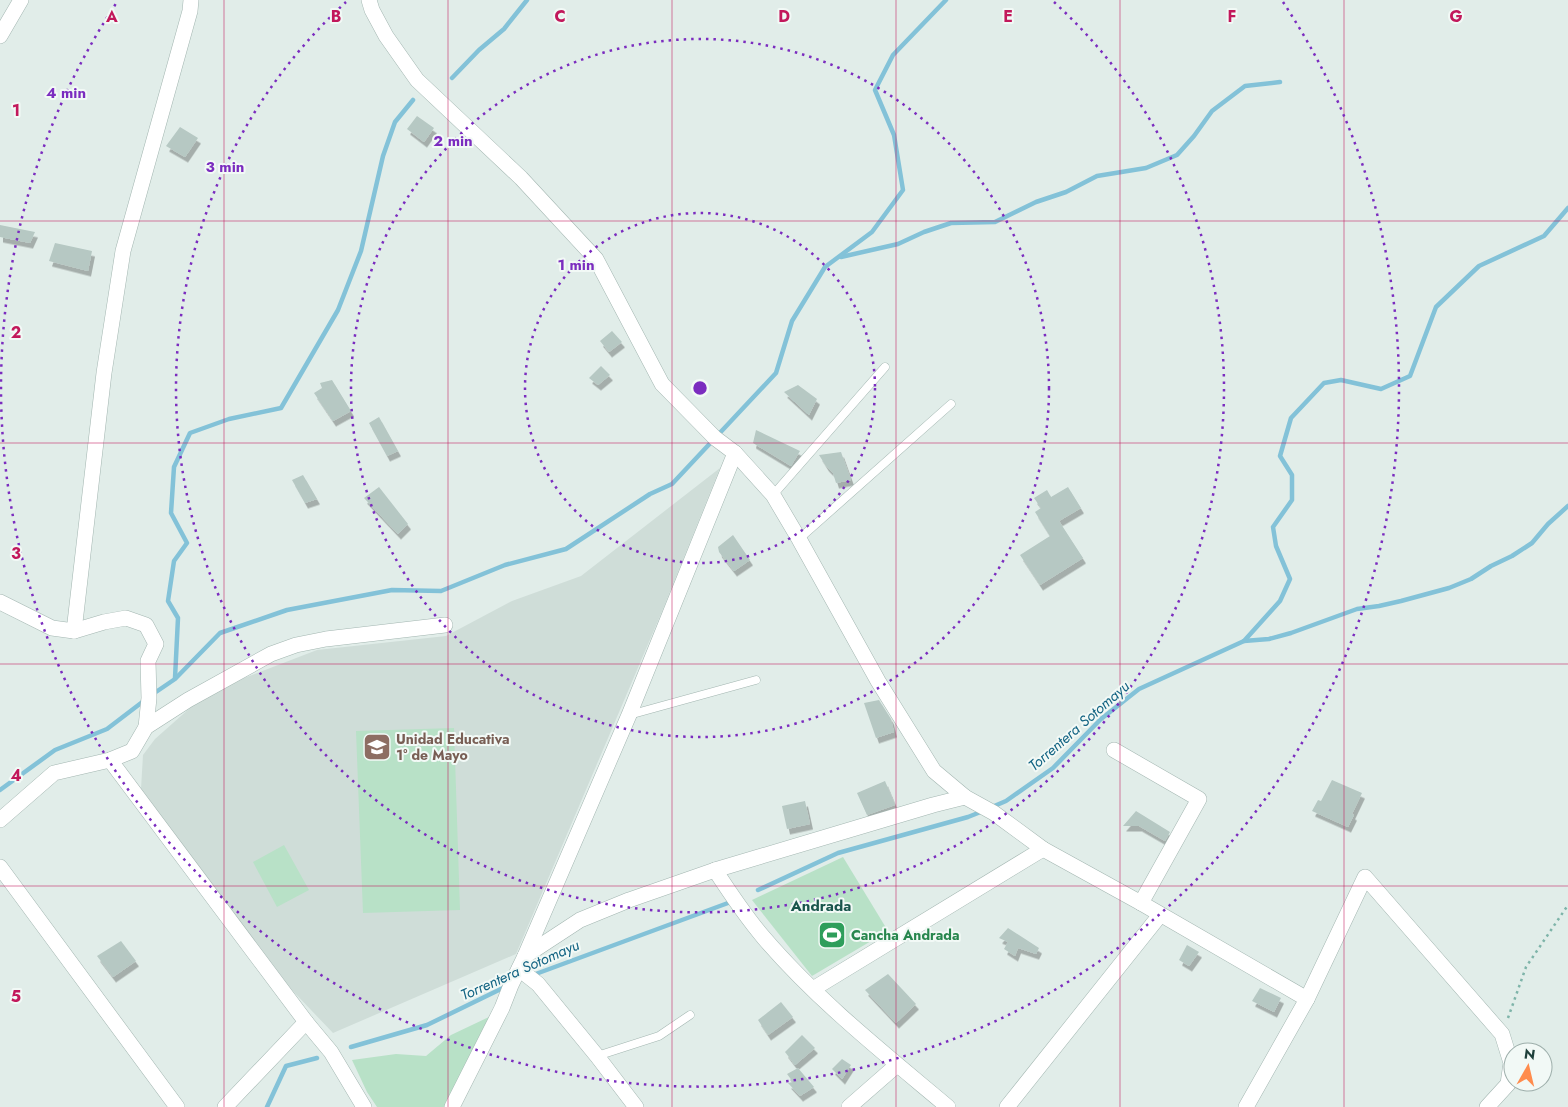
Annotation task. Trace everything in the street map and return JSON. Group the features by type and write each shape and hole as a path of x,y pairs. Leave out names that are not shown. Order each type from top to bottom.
{"street":[{"path":"0,36 21,0"},
{"path":"74,631 103,382 123,250 190,11 191,0"},
{"path":"369,0 372,10 386,36 417,80 521,178 596,258 662,384 715,438 735,453 773,495 878,681 934,771 971,800 994,813 1043,849 1307,999"},
{"path":"452,1107 502,1008 510,984 522,962 629,715 735,453"},
{"path":"0,602 52,628 74,631 126,618 146,624 156,644 148,660 146,728"},
{"path":"0,820 54,772 110,760 132,751 146,728 225,678 271,654 296,645 326,639 445,626"},
{"path":"1114,750 1199,799 1141,903"},
{"path":"110,760 306,1022 331,1052 364,1107"},
{"path":"522,962 580,920 629,900 715,870 933,805 971,800"},
{"path":"813,989 1043,849"},
{"path":"0,867 177,1107"},
{"path":"715,870 763,937 813,989 897,1065 948,1107"},
{"path":"1246,1107 1307,999 1365,877 1502,1034 1510,1063 1508,1084 1488,1107"},
{"path":"1007,1107 1160,915"},
{"path":"522,962 636,1107"},
{"path":"225,1107 306,1022"},
{"path":"849,1107 897,1065"}],"lane":[{"path":"773,495 885,367"},
{"path":"799,539 951,404"},
{"path":"629,715 756,680"},
{"path":"597,1056 659,1036 690,1015"}],"path":[{"path":"1502,1034 1526,967 1568,906"}],"shaded area":[{"name":"Unidad Educativa 1° de Mayo","path":"720,468 663,609 516,954 333,1033 290,988 141,789 143,755 155,739 199,700 244,678 317,650 446,636 512,601 581,576"}],"green space":[{"path":"454,728 460,910 363,913 356,731"},
{"path":"284,845 309,890 277,907 253,862"},
{"path":"843,857 888,931 812,976 752,900"},
{"path":"491,1016 444,1107 377,1107 367,1092 352,1060 396,1054 426,1056 451,1035"}],"building":[{"path":"417,116 434,128 424,142 407,129"},
{"path":"180,127 198,138 185,157 166,146"},
{"path":"0,225 35,232 30,243 0,237"},
{"path":"55,243 92,251 88,271 49,261"},
{"path":"612,331 622,342 609,352 600,341"},
{"path":"601,366 610,375 598,385 589,378"},
{"path":"332,380 351,411 333,421 314,393 322,388 320,383"},
{"path":"798,385 817,399 809,415 784,392"},
{"path":"379,417 398,451 387,456 369,423"},
{"path":"756,430 800,451 791,466 753,443"},
{"path":"841,452 851,480 836,483 833,473 819,455"},
{"path":"303,475 317,499 305,503 292,480"},
{"path":"379,487 408,524 398,534 364,498"},
{"path":"1068,487 1081,508 1059,521 1083,558 1040,585 1020,555 1050,536 1035,512 1041,508 1034,498 1047,490 1051,497"},
{"path":"733,535 750,560 734,571 719,552 718,547"},
{"path":"879,700 891,719 894,732 876,738 864,703"},
{"path":"1332,780 1362,793 1348,827 1312,811 1318,800 1321,801"},
{"path":"885,781 895,805 867,815 857,793"},
{"path":"805,801 810,824 787,829 782,806"},
{"path":"1136,811 1170,832 1165,841 1139,826 1123,826"},
{"path":"1008,928 1039,948 1036,954 1018,948 1015,956 1004,949 1008,942 999,938"},
{"path":"121,941 136,961 113,977 97,956"},
{"path":"1187,945 1199,952 1189,966 1179,960"},
{"path":"888,974 916,1004 896,1023 865,990"},
{"path":"1260,988 1281,998 1274,1012 1252,1001"},
{"path":"781,1002 793,1017 768,1035 758,1020"},
{"path":"802,1035 815,1048 795,1065 785,1052"},
{"path":"842,1059 851,1065 842,1079 832,1069"},
{"path":"798,1068 814,1087 800,1096 788,1083 793,1082 787,1074"}],"waterway":[{"path":"452,78 479,50 504,29 527,0"},
{"path":"153,694 175,679 220,633 287,610 392,590 441,591 505,565 566,549 650,494 672,484 776,373 792,321 825,267 872,232 903,190 894,135 875,90 893,55 946,0"},
{"path":"841,257 898,244 924,232 951,223 995,222 1036,202 1066,192 1097,176 1146,168 1177,155 1212,111 1245,86 1280,82"},
{"path":"175,678 178,618 168,601 174,561 187,543 171,513 174,467 190,433 229,419 281,408 338,310 361,251 383,156 395,122 413,100"},
{"name":"Torrentera Sotomayu","path":"992,807 1006,801 1053,768 1101,719 1139,689 1244,641 1280,601 1290,579 1276,546 1273,527 1292,500 1292,475 1280,456 1291,418 1324,383 1341,380 1381,389 1410,376 1436,307 1479,266 1544,236 1568,208"},
{"path":"1244,641 1269,639 1291,633 1357,609 1401,601 1449,588 1471,579 1532,543 1548,524 1568,506"},
{"path":"0,790 55,750 107,729 145,700"},
{"name":"Torrentera Sotomayu","path":"758,890 838,853 968,817 983,811"},
{"name":"Torrentera Sotomayu","path":"533,975 728,903"},
{"name":"Torrentera Sotomayu","path":"351,1047 427,1025 505,987"},
{"name":"Torrentera Sotomayu","path":"267,1107 286,1066 317,1058"}],"place":[{"name":"Unidad Educativa 1° de Mayo","path":"377,747"},
{"name":"Cancha Andrada","path":"832,935"}],"district":[{"name":"Andrada","path":"821,906"}]}
